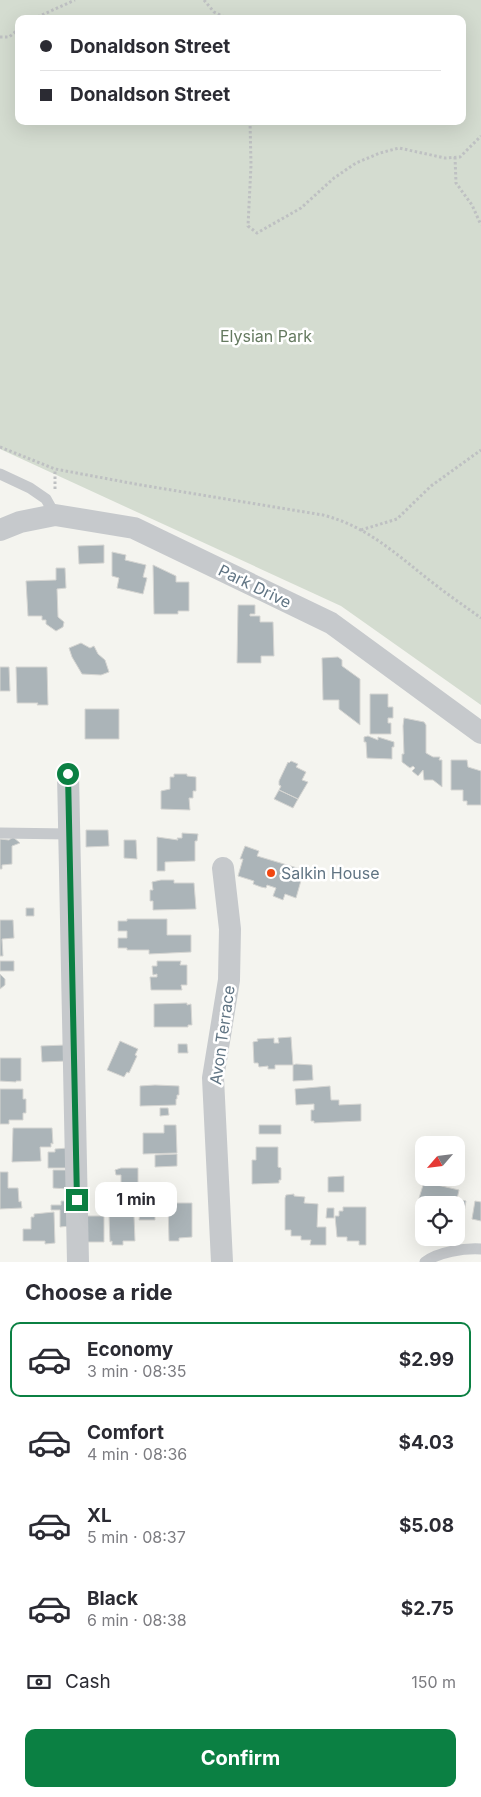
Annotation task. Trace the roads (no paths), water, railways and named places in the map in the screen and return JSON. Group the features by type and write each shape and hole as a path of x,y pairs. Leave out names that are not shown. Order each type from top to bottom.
{"street":[{"name":"Park Drive","path":"0,530 20,522 55,515 134,528 331,623 481,733"},
{"path":"68,774 78,1262"},
{"name":"Avon Terrace","path":"222,1262 213,1078 229,980 230,929 224,868"}],"lane":[{"path":"0,474 30,488 46,499 55,515"},
{"path":"0,834 69,834"},
{"path":"425,1262 444,1254 481,1250"}],"place":[{"name":"Salkin House","path":"271,873"}],"park label":[{"name":"Elysian Park","path":"266,336"}]}
